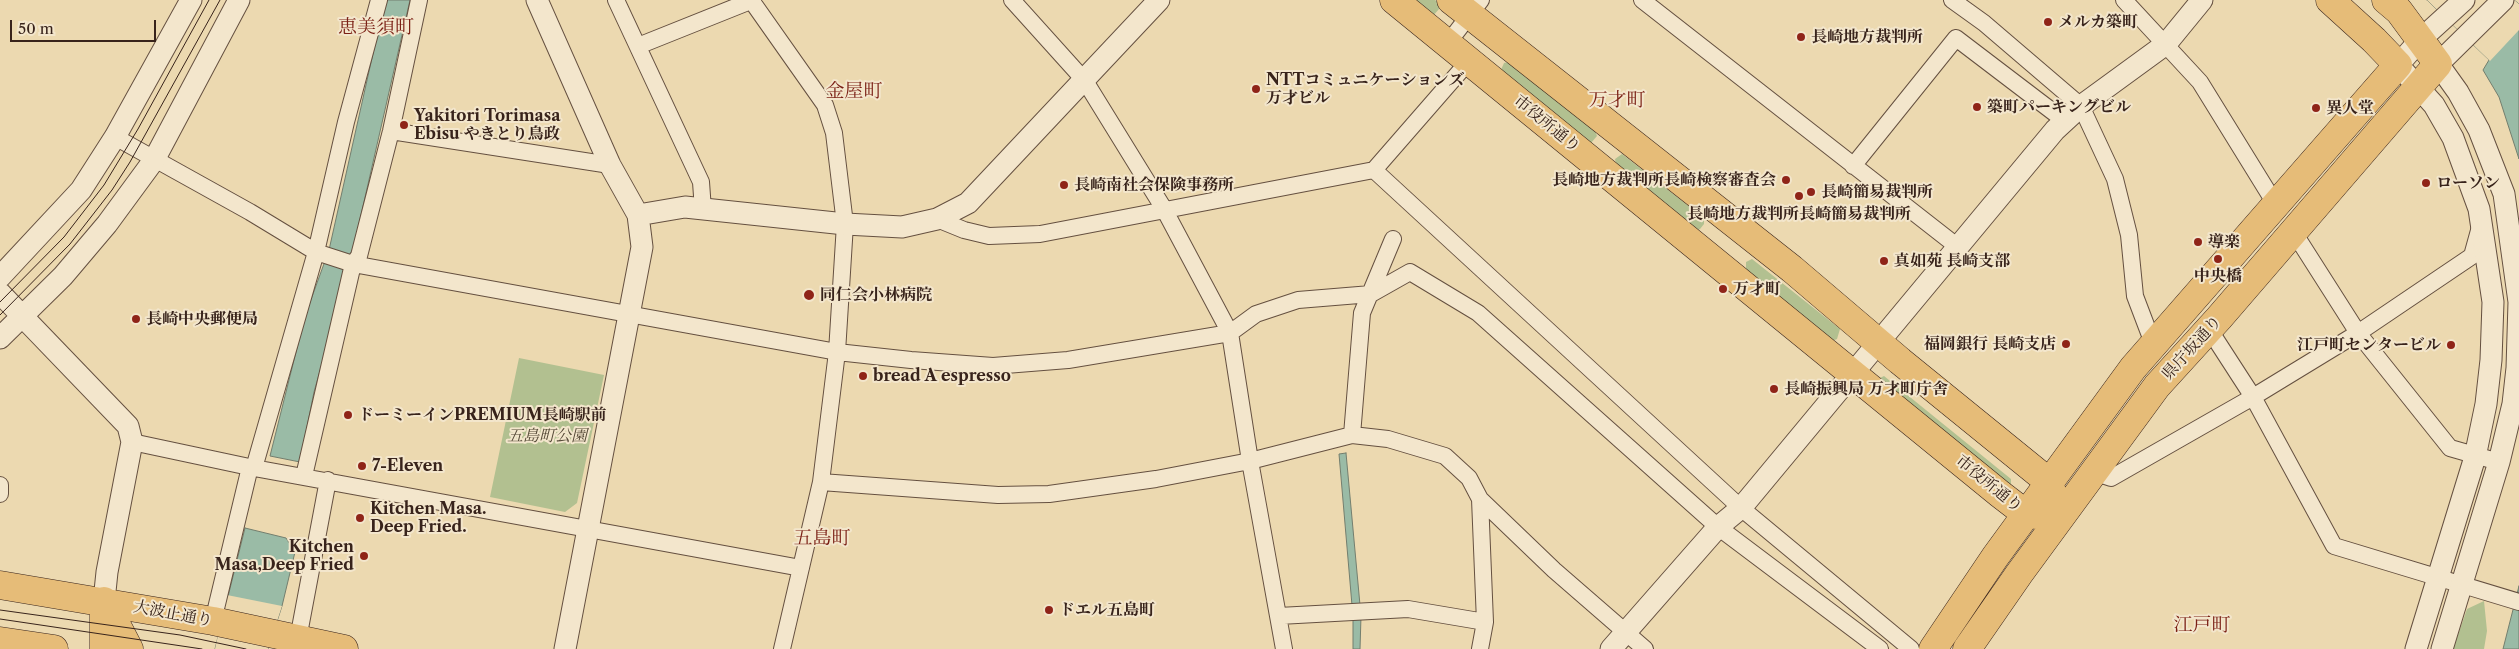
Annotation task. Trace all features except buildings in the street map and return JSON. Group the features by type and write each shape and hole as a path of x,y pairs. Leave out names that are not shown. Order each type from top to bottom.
{"highway":[{"name":"市役所通り","path":"1394,0 2026,514 2060,517"},
{"path":"2330,0 2398,65"},
{"path":"2386,0 2399,11 2438,64"},
{"path":"1468,5 2049,482 2060,517"},
{"name":"県庁坂通り","path":"1967,649 2060,517 2157,386 2209,329 2438,64"},
{"name":"県庁坂通り","path":"1933,649 2026,514 2133,368 2398,65"},
{"name":"大波止通り","path":"0,585 104,601 215,622 292,641 344,649"},
{"path":"104,601 104,649"},
{"path":"104,601 129,649"},
{"path":"0,640 54,649"}],"street":[{"path":"0,277 81,190 115,137 191,0"},
{"path":"0,338 63,276 107,224 154,160 239,0"},
{"path":"215,622 252,467 316,252 346,122 379,0"},
{"path":"304,476 353,264 359,256 391,131 419,0"},
{"path":"537,0 610,164 638,216 642,247 565,649"},
{"path":"616,0 701,182 703,210"},
{"path":"638,46 752,0 825,105 834,134 845,224 837,352 821,482 782,649"},
{"path":"1012,0 1085,80 1164,209 1230,333 1250,461 1284,649"},
{"path":"638,216 684,208 845,224 902,227 937,219 968,203 1160,0"},
{"path":"1642,0 1958,247"},
{"path":"1952,0 1984,22 2081,106 2115,180 2129,235 2134,296 2154,346"},
{"path":"2124,0 2200,82 2276,205"},
{"path":"1611,649 1718,527 1741,508 2055,130 2081,106 2166,44 2202,0"},
{"path":"2416,649 2475,456 2487,396 2493,302 2481,222 2453,138 2434,104 2398,65 2420,40 2464,0"},
{"path":"2442,649 2464,584 2499,462 2513,404 2517,368 2519,302 2514,197 2480,130 2458,92 2438,64 2503,0"},
{"path":"1448,43 1468,5"},
{"path":"1854,166 1956,38 2065,121"},
{"path":"937,219 964,230 989,236 1040,234 1374,170 1469,61"},
{"path":"391,131 610,164"},
{"path":"115,137 250,212 316,252 353,264 837,352 911,360 993,366 1068,360 1230,333 1256,314 1298,300 1371,294 1410,272 1478,313 1718,527 1880,649"},
{"path":"1374,170 1741,508 1912,649"},
{"path":"2093,472 2111,478 2253,397 2358,333 2472,256 2481,222 2514,197"},
{"path":"2481,222 2514,223"},
{"path":"2293,231 2358,333 2405,395 2450,448 2499,462"},
{"path":"1352,436 1362,313 1393,239"},
{"path":"0,293 114,409 128,426 132,442 107,572 104,601"},
{"path":"2209,329 2253,397 2334,546 2439,576 2513,600"},
{"path":"821,482 998,495 1049,494 1156,479 1250,461 1352,436 1388,438 1445,456 1469,478 1480,499 1554,570 1645,649"},
{"path":"132,442 252,467 801,568"},
{"path":"292,641 328,480"},
{"path":"0,485 0,494"},
{"path":"1480,499 1485,622 1480,649"},
{"path":"1279,616 1408,608 1485,622"}],"green space":[{"path":"1409,0 1435,0 1439,3 1439,9 1433,16"},
{"path":"1508,62 1595,131 1597,136 1591,143 1500,72 1504,63"},
{"path":"1622,154 1704,218 1704,224 1700,229 1696,231 1616,164 1615,159"},
{"path":"1752,259 1840,329 1837,339 1830,342 1746,272 1746,262"},
{"name":"五島町公園","path":"519,358 604,375 577,503 565,512 490,497"},
{"path":"1884,376 2011,479 2011,484 2006,484 1880,381 1880,378"},
{"path":"2484,601 2487,631 2484,649 2453,649 2467,609"}],"shaded area":[{"path":"385,0 410,0 348,272 314,392 300,462 270,456 305,316 329,250"},
{"path":"2427,0 2514,0 2519,4 2519,159 2499,97 2483,70 2489,60"},
{"path":"1346,453 1361,616 1360,649 1353,649 1353,617 1339,454"},
{"path":"245,528 286,538 295,552 282,606 268,649 215,649"},
{"path":"2519,586 2519,649 2503,649"}],"pier":[{"path":"2427,0 2514,0 2519,4 2519,30 2490,61"},
{"path":"227,595 282,606 268,649 215,649"}],"tram line":[{"path":"0,302 64,237 104,185 138,129 209,0"},
{"path":"0,315 70,244 112,190 130,162 220,0"},
{"path":"0,610 180,635 246,649"},
{"path":"0,619 202,649"}],"place":[{"name":"メルカ築町","path":"2048,22"},
{"name":"長崎地方裁判所","path":"1801,37"},
{"name":"NTTコミュニケーションズ 万才ビル","path":"1256,89"},
{"name":"築町パーキングビル","path":"1977,107"},
{"name":"異人堂","path":"2316,108"},
{"name":"Yakitori Torimasa Ebisu やきとり鳥政","path":"404,125"},
{"name":"長崎地方裁判所長崎検察審査会","path":"1786,180"},
{"name":"ローソン","path":"2426,183"},
{"name":"長崎南社会保険事務所","path":"1064,185"},
{"name":"長崎簡易裁判所","path":"1811,192"},
{"name":"長崎地方裁判所長崎簡易裁判所","path":"1799,196"},
{"name":"導楽","path":"2198,242"},
{"name":"中央橋","path":"2218,259"},
{"name":"真如苑 長崎支部","path":"1884,261"},
{"name":"万才町","path":"1723,289"},
{"name":"同仁会小林病院","path":"809,295"},
{"name":"長崎中央郵便局","path":"136,319"},
{"name":"福岡銀行 長崎支店","path":"2066,344"},
{"name":"江戸町センタービル","path":"2451,345"},
{"name":"bread A espresso","path":"863,376"},
{"name":"長崎振興局 万才町庁舎","path":"1774,389"},
{"name":"ドーミーインPREMIUM長崎駅前","path":"348,415"},
{"name":"7-Eleven","path":"362,466"},
{"name":"Kitchen Masa. Deep Fried.","path":"360,518"},
{"name":"Kitchen Masa,Deep Fried","path":"364,556"},
{"name":"ドエル五島町","path":"1049,610"}],"district":[{"name":"恵美須町","path":"376,28"},
{"name":"金屋町","path":"854,92"},
{"name":"万才町","path":"1617,101"},
{"name":"五島町","path":"822,539"},
{"name":"江戸町","path":"2202,626"}]}
